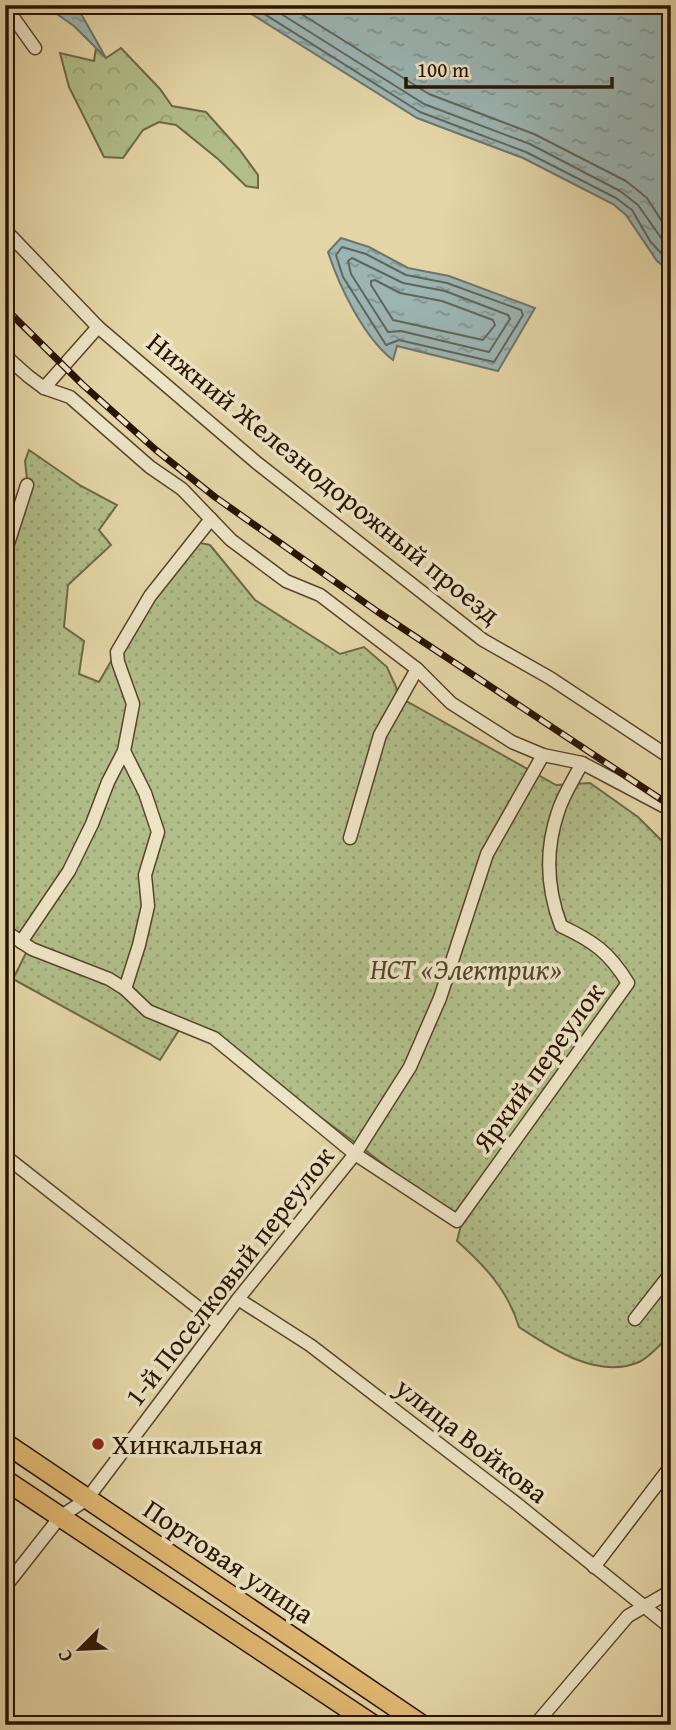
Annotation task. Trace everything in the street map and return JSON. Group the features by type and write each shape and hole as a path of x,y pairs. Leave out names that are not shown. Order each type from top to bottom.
{"main road":[{"name":"Портовая улица","path":"5,1443 422,1725"},
{"name":"Портовая улица","path":"5,1480 373,1725"}],"street":[{"path":"5,6 34,48"},
{"name":"Нижний Железнодорожный проезд","path":"5,230 98,327 257,463 483,640 597,708 671,758"},
{"path":"44,388 98,327"},
{"path":"5,352 10,360 44,388 70,397 150,467 183,489 231,540 286,581 320,595 417,669 451,703 512,742 543,755 582,763 671,810"},
{"path":"5,553 27,485"},
{"path":"21,942 69,871 124,751 133,704 117,652 150,596 211,519"},
{"path":"350,838 380,735 417,669"},
{"path":"124,751 145,793 158,832 145,875 148,906 125,989"},
{"name":"1-й Поселковый переулок","path":"5,1587 60,1517 87,1499 238,1299 355,1154 410,1067 440,998 487,854 543,755"},
{"name":"Яркий переулок","path":"355,1154 457,1221 628,983 619,968 592,941 561,926 553,905 548,865 558,812 582,763"},
{"path":"5,931 32,949 109,979 125,989 148,1011 214,1038 355,1154"},
{"path":"5,1156 219,1324"},
{"path":"635,1319 668,1281"},
{"name":"улица Войкова","path":"238,1299 310,1345 517,1504 671,1628"},
{"path":"594,1567 671,1466"},
{"path":"535,1725 628,1616 671,1591"}],"green space":[{"path":"96,48 106,58 121,48 160,89 172,106 206,112 258,175 258,188 246,186 176,125 159,122 143,130 123,158 104,157 69,87 60,53 94,61"},
{"name":"НСТ «Электрик»","path":"29,450 81,486 117,505 99,530 111,545 68,585 64,627 84,641 79,674 99,682 145,602 196,542 210,545 255,600 340,654 364,647 387,667 401,698 556,785 590,783 638,817 671,850 671,1333 643,1360 623,1367 591,1364 560,1352 519,1327 502,1290 477,1259 457,1241 461,1225 360,1146 203,1032 181,1027 160,1060 13,979 29,947 5,929 5,560 28,488 25,461"}],"water":[{"path":"44,5 76,5 106,58 74,26"},
{"path":"237,5 671,5 671,272 657,261 626,215 613,204 523,158 417,118"},
{"path":"341,238 369,247 408,268 449,276 535,308 498,371 397,346 393,360 372,339 339,280 328,252"}],"railway":[{"path":"5,308 83,385 156,450 215,497 378,612 671,806"}],"place":[{"name":"Хинкальная","path":"98,1444"}]}
